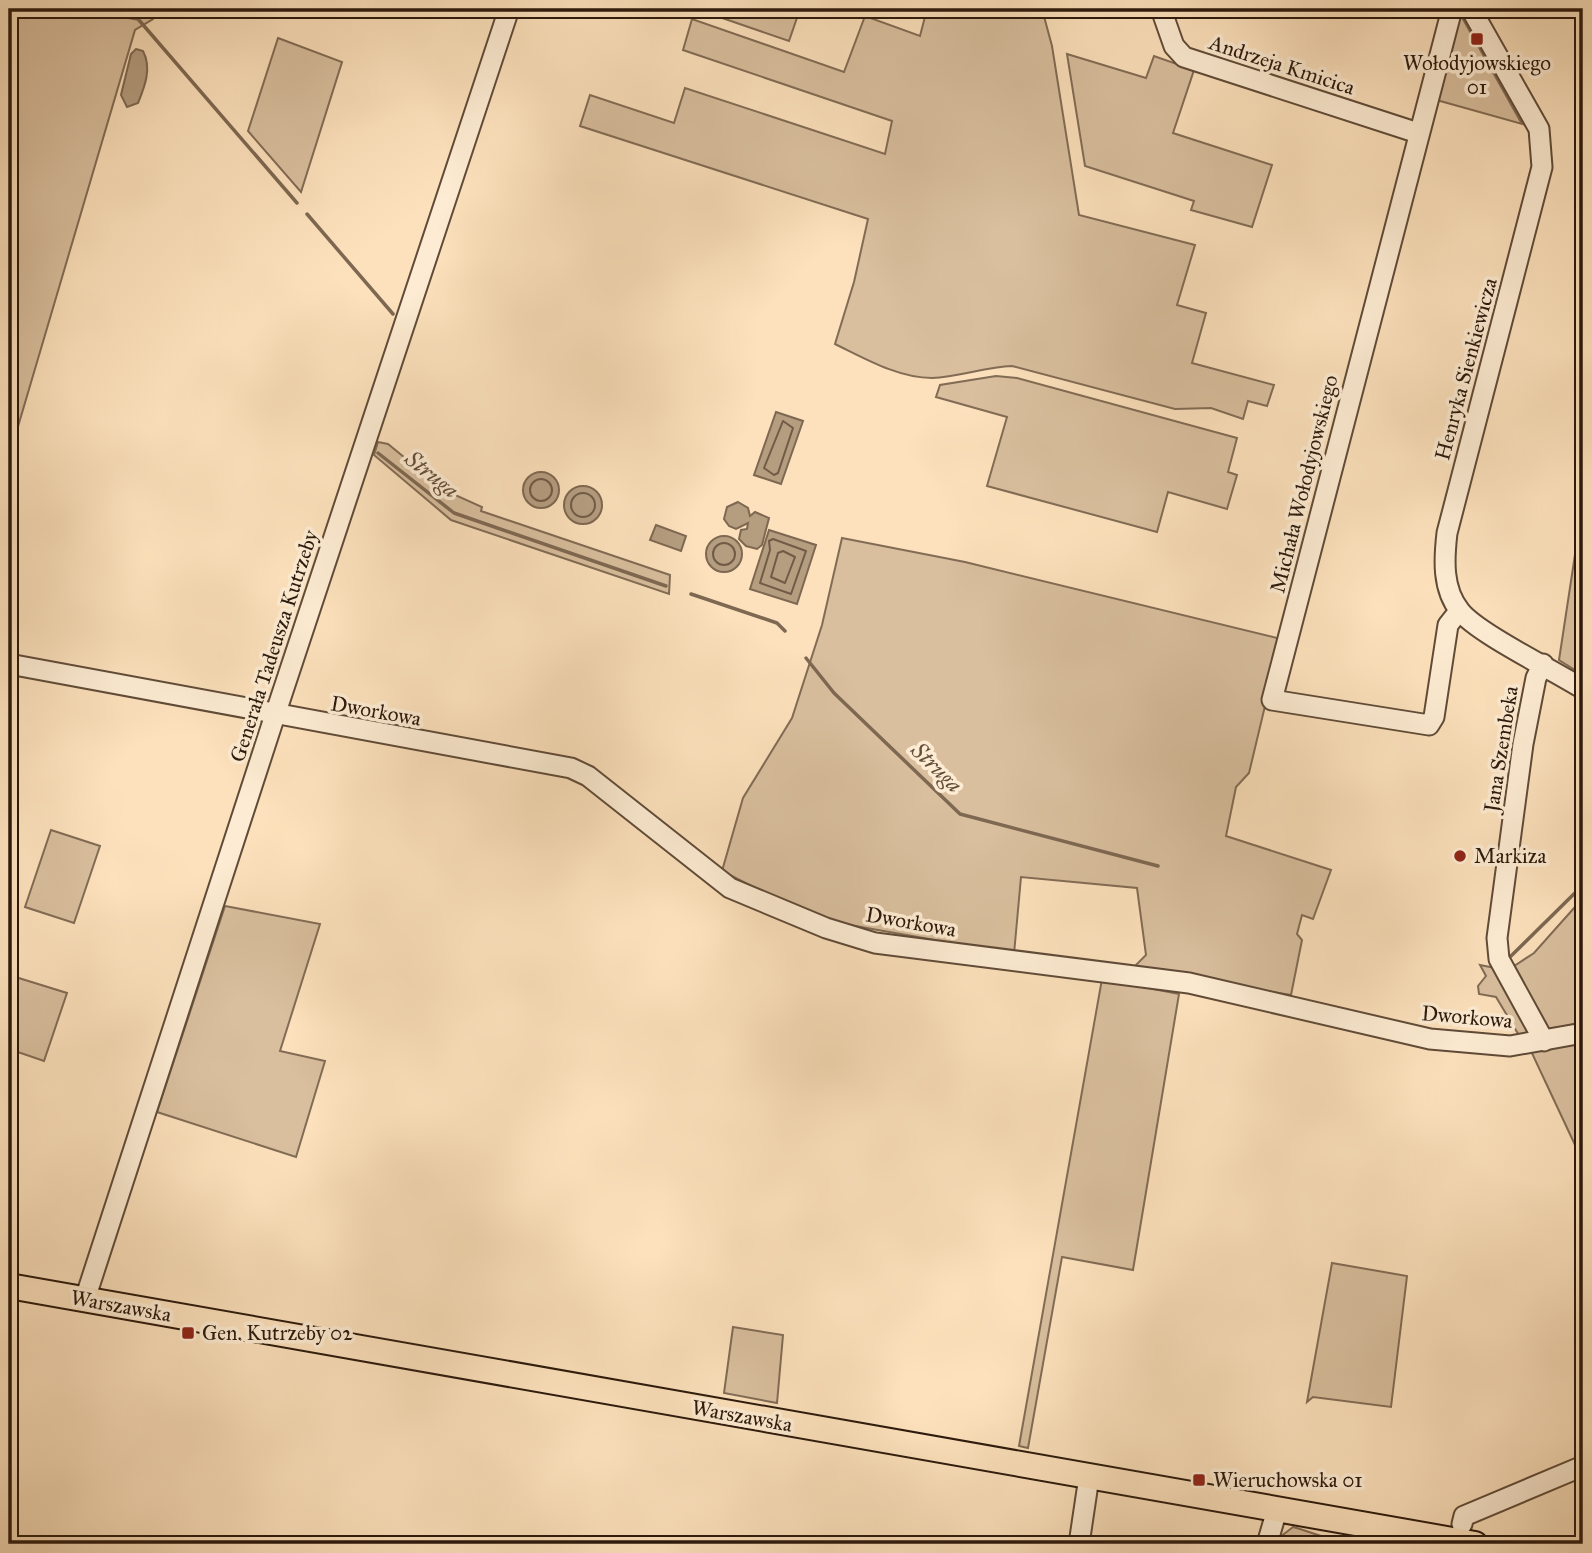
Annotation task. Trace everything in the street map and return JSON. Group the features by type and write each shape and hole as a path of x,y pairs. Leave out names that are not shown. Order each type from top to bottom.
{"main road":[{"name":"Warszawska","path":"9,1286 1277,1510 1468,1534"}],"street":[{"name":"Generała Tadeusza Kutrzeby","path":"85,1300 509,9"},
{"name":"Andrzeja Kmicica","path":"1161,9 1174,46 1184,57 1418,133"},
{"name":"Michała Wołodyjowskiego","path":"1452,9 1272,700 1429,725 1434,717 1448,625 1459,611"},
{"name":"Henryka Sienkiewicza","path":"1459,611 1443,565 1447,533 1536,194 1542,148 1531,113 1471,9"},
{"path":"1459,611 1473,623 1583,689"},
{"name":"Dworkowa","path":"9,664 571,768 588,776 730,888 826,928 875,943 1189,983 1430,1039 1494,1046 1544,1041 1583,1032"},
{"name":"Jana Szembeka","path":"1543,664 1536,678 1523,744 1497,938 1499,958 1544,1041"},
{"path":"1468,1534 1464,1516 1583,1466"},
{"path":"1079,1544 1089,1477"},
{"path":"1267,1544 1277,1510"}],"shaded area":[{"path":"9,9 156,9 153,19 135,30 9,457"},
{"path":"696,9 800,9 789,41"},
{"path":"927,9 1042,9 1052,46 1079,215 1195,245 1177,305 1206,313 1192,363 1274,385 1267,406 1248,401 1243,419 1211,408 1175,409 1012,366 932,378 907,375 882,366 835,344 854,282 868,219 580,126 590,95 674,123 685,88 885,154 892,121 683,50 692,19 844,72 865,16 920,36"},
{"path":"1459,12 1522,124 1433,99"},
{"path":"278,38 342,62 301,192 248,131"},
{"path":"1067,54 1146,78 1154,56 1194,70 1173,133 1272,165 1252,227 1191,210 1194,201 1085,166"},
{"path":"996,376 1017,378 1237,438 1228,472 1237,475 1227,509 1168,492 1157,532 987,486 1007,417 936,397 940,385"},
{"path":"378,442 388,444 444,490 482,507 481,511 670,575 669,594 451,520 374,455"},
{"path":"1583,502 1583,675 1559,660"},
{"path":"842,538 965,562 1281,639 1249,773 1236,787 1226,836 1331,870 1313,919 1302,915 1297,934 1302,940 1291,995 1132,969 1146,955 1137,888 1021,877 1014,954 844,924 808,915 722,871 743,798 792,718 822,625"},
{"path":"51,830 100,846 74,923 25,907"},
{"path":"1583,898 1583,1022 1541,1032 1508,970 1534,953"},
{"path":"225,906 320,924 280,1051 325,1061 296,1157 157,1112"},
{"path":"1480,965 1495,968 1530,1034 1520,1037 1496,997 1479,994 1478,986 1486,976"},
{"path":"9,975 67,993 44,1061 9,1049"},
{"path":"1102,979 1179,994 1133,1270 1062,1257 1028,1448 1019,1446"},
{"path":"1583,1037 1583,1162 1530,1049"},
{"path":"1332,1263 1407,1276 1391,1407 1313,1397 1307,1402"},
{"path":"733,1327 783,1335 777,1403 724,1393"},
{"path":"1293,1527 1345,1544 1278,1544 1280,1537"}],"water":[{"path":"136,49 143,51 146,57 146,77 138,103 127,107 121,95 131,54"},
{"path":"776,412 803,421 781,484 754,475"},
{"path":"541,472 554,477 559,490 554,503 541,508 528,503 523,490 528,477"},
{"path":"583,486 596,492 602,505 596,518 583,524 570,518 564,505 570,492"},
{"path":"738,502 748,508 750,516 755,512 769,518 762,545 757,549 746,546 739,539 741,530 747,529 748,523 736,529 729,526 724,519 727,507"},
{"path":"656,525 686,536 681,551 650,540"},
{"path":"769,530 816,545 797,604 750,589"},
{"path":"724,536 737,541 742,554 737,567 724,572 711,567 706,554 711,541"}],"waterway":[{"name":"Struga","path":"83,9 138,19 297,203"},
{"name":"Struga","path":"307,214 393,314"},
{"name":"Struga","path":"378,453 454,513 666,586"},
{"name":"Struga","path":"691,594 777,623 785,631"},
{"name":"Struga","path":"806,658 834,693 960,814 1158,866"},
{"name":"Struga","path":"1511,956 1583,885"}],"place":[{"name":"Wołodyjowskiego 01","path":"1477,39"},
{"name":"Markiza","path":"1460,856"},
{"name":"Gen. Kutrzeby 02","path":"188,1333"},
{"name":"Wieruchowska 01","path":"1199,1480"}]}
